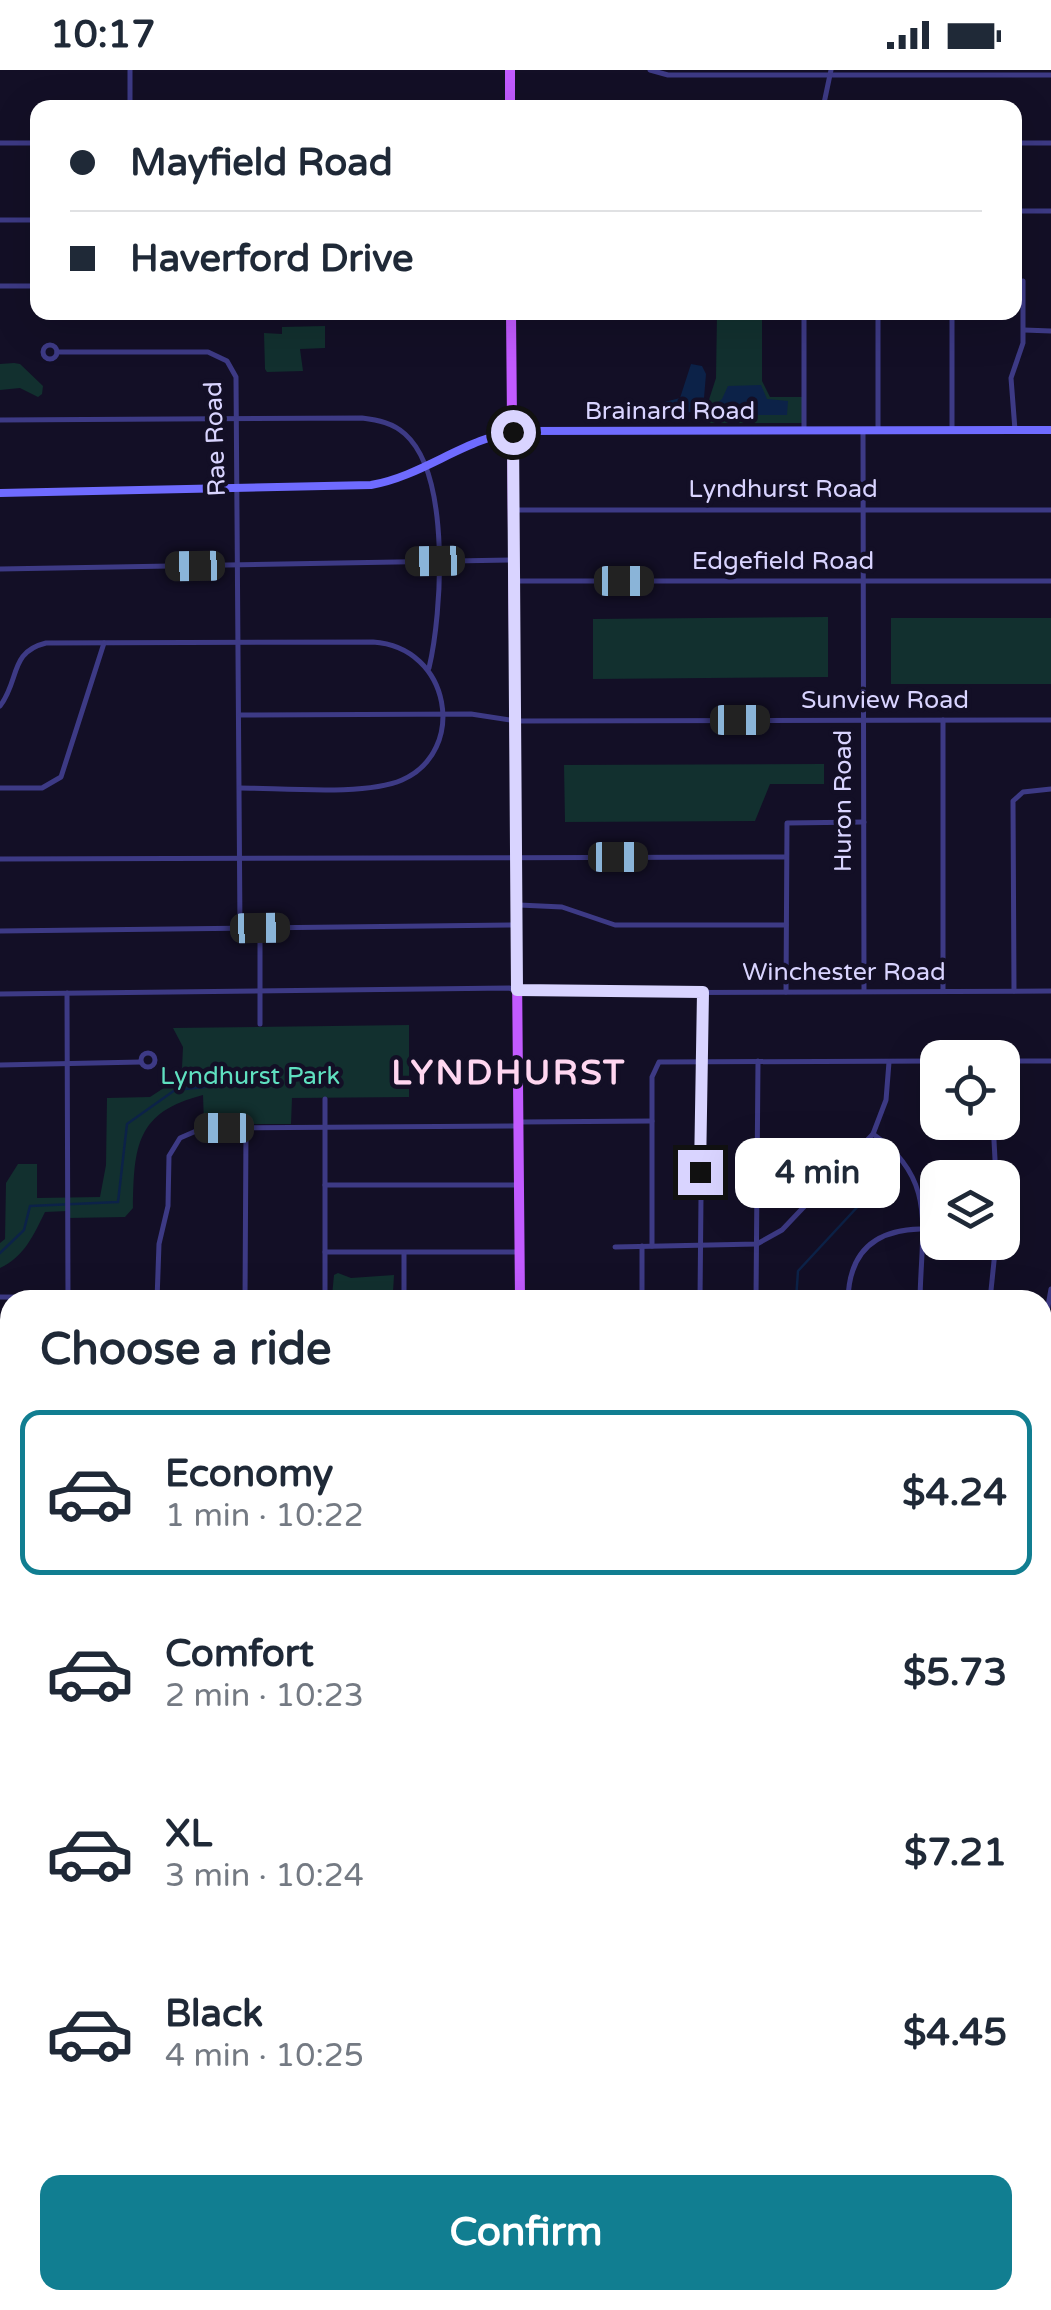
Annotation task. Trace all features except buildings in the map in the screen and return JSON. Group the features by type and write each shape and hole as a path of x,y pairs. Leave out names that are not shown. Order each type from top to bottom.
{"main road":[{"path":"510,70 510,100"},
{"path":"512,320 520,1290"},
{"name":"Brainard Road","path":"0,493 360,486 427,468 471,445 513,432 1051,430"}],"street":[{"path":"130,70 130,100"},
{"path":"650,70 668,75 1051,75"},
{"path":"825,100 830,72"},
{"path":"0,143 30,143"},
{"path":"1022,143 1051,143"},
{"path":"1022,211 1051,211"},
{"path":"0,220 30,220"},
{"path":"1015,430 1011,378 1023,343 1023,281"},
{"path":"0,286 30,286"},
{"path":"804,320 804,430"},
{"path":"878,320 878,429"},
{"path":"952,320 952,429"},
{"path":"1024,330 1051,330"},
{"name":"Rae Road","path":"57,352 213,353 226,361 236,377 240,928"},
{"path":"0,420 378,420 405,434 427,468 439,561 438,618 429,668"},
{"name":"Huron Road","path":"863,430 864,991"},
{"name":"Lyndhurst Road","path":"514,510 1051,510"},
{"path":"0,569 515,560"},
{"name":"Edgefield Road","path":"515,581 1051,581"},
{"path":"0,706 9,694 25,651 46,643 386,643 429,668 440,694 438,740 422,766 406,778 388,786 240,788"},
{"path":"0,788 42,788 62,778 104,643"},
{"name":"Sunview Road","path":"240,714 483,715 516,721 1051,720"},
{"path":"943,720 944,991"},
{"path":"1014,991 1013,805 1023,792 1051,789"},
{"path":"786,992 787,823 864,822"},
{"path":"0,859 786,857"},
{"path":"516,905 562,907 615,925 786,925"},
{"path":"0,931 516,925"},
{"path":"260,928 260,1024"},
{"name":"Winchester Road","path":"0,994 1051,991"},
{"path":"700,1290 703,992"},
{"path":"66,993 68,1290"},
{"path":"1020,1060 1051,1060"},
{"path":"756,1290 758,1061"},
{"path":"615,1247 757,1244 782,1230 873,1134 886,1100 890,1061"},
{"path":"652,1246 652,1076 659,1062 920,1061"},
{"path":"0,1065 141,1062"},
{"path":"325,1099 325,1290"},
{"path":"157,1290 158,1258 168,1206 168,1165 173,1146 194,1130 652,1121"},
{"path":"245,1290 246,1128"},
{"path":"873,1134 896,1150 916,1181 920,1219"},
{"path":"325,1186 519,1185"},
{"path":"848,1290 856,1260 878,1237 893,1231 920,1229"},
{"path":"642,1246 642,1290"},
{"path":"325,1252 519,1252"},
{"path":"404,1252 404,1290"},
{"path":"920,1290 921,1260"},
{"path":"991,1290 994,1260"}],"green space":[{"path":"717,320 762,320 762,381 770,397 804,397 804,423 709,423 706,409 716,378"},
{"path":"325,326 325,348 300,349 303,371 267,372 264,333 282,334 282,327"},
{"path":"14,363 43,386 42,394 38,397 20,388 0,390 0,364"},
{"path":"828,617 828,677 593,679 593,619"},
{"path":"891,618 1051,618 1051,684 891,684"},
{"path":"824,764 824,784 770,784 755,821 565,822 564,765"},
{"name":"Lyndhurst Park","path":"409,1025 409,1097 292,1098 291,1124 204,1124 203,1095 181,1102 164,1111 143,1135 135,1167 133,1208 125,1217 68,1218 68,1211 45,1212 22,1251 0,1268 6,1183 18,1164 37,1164 37,1198 100,1197 106,1165 107,1098 150,1097 176,1080 182,1068 183,1047 173,1028"},
{"path":"334,1275 394,1275 393,1290 333,1290"}],"water":[{"path":"691,364 702,366 706,374 704,398 692,412 657,414 657,404 680,398"},
{"path":"761,385 767,399 788,401 787,415 726,415 714,405 728,386"}],"waterway":[{"path":"0,1253 24,1230 30,1206 118,1202 127,1124 175,1090 204,1087"},
{"path":"797,1290 798,1271 862,1202"}],"district":[{"name":"LYNDHURST","path":"509,1073"}],"route":[{"path":"513,432 517,990 703,992 700,1172"}]}
